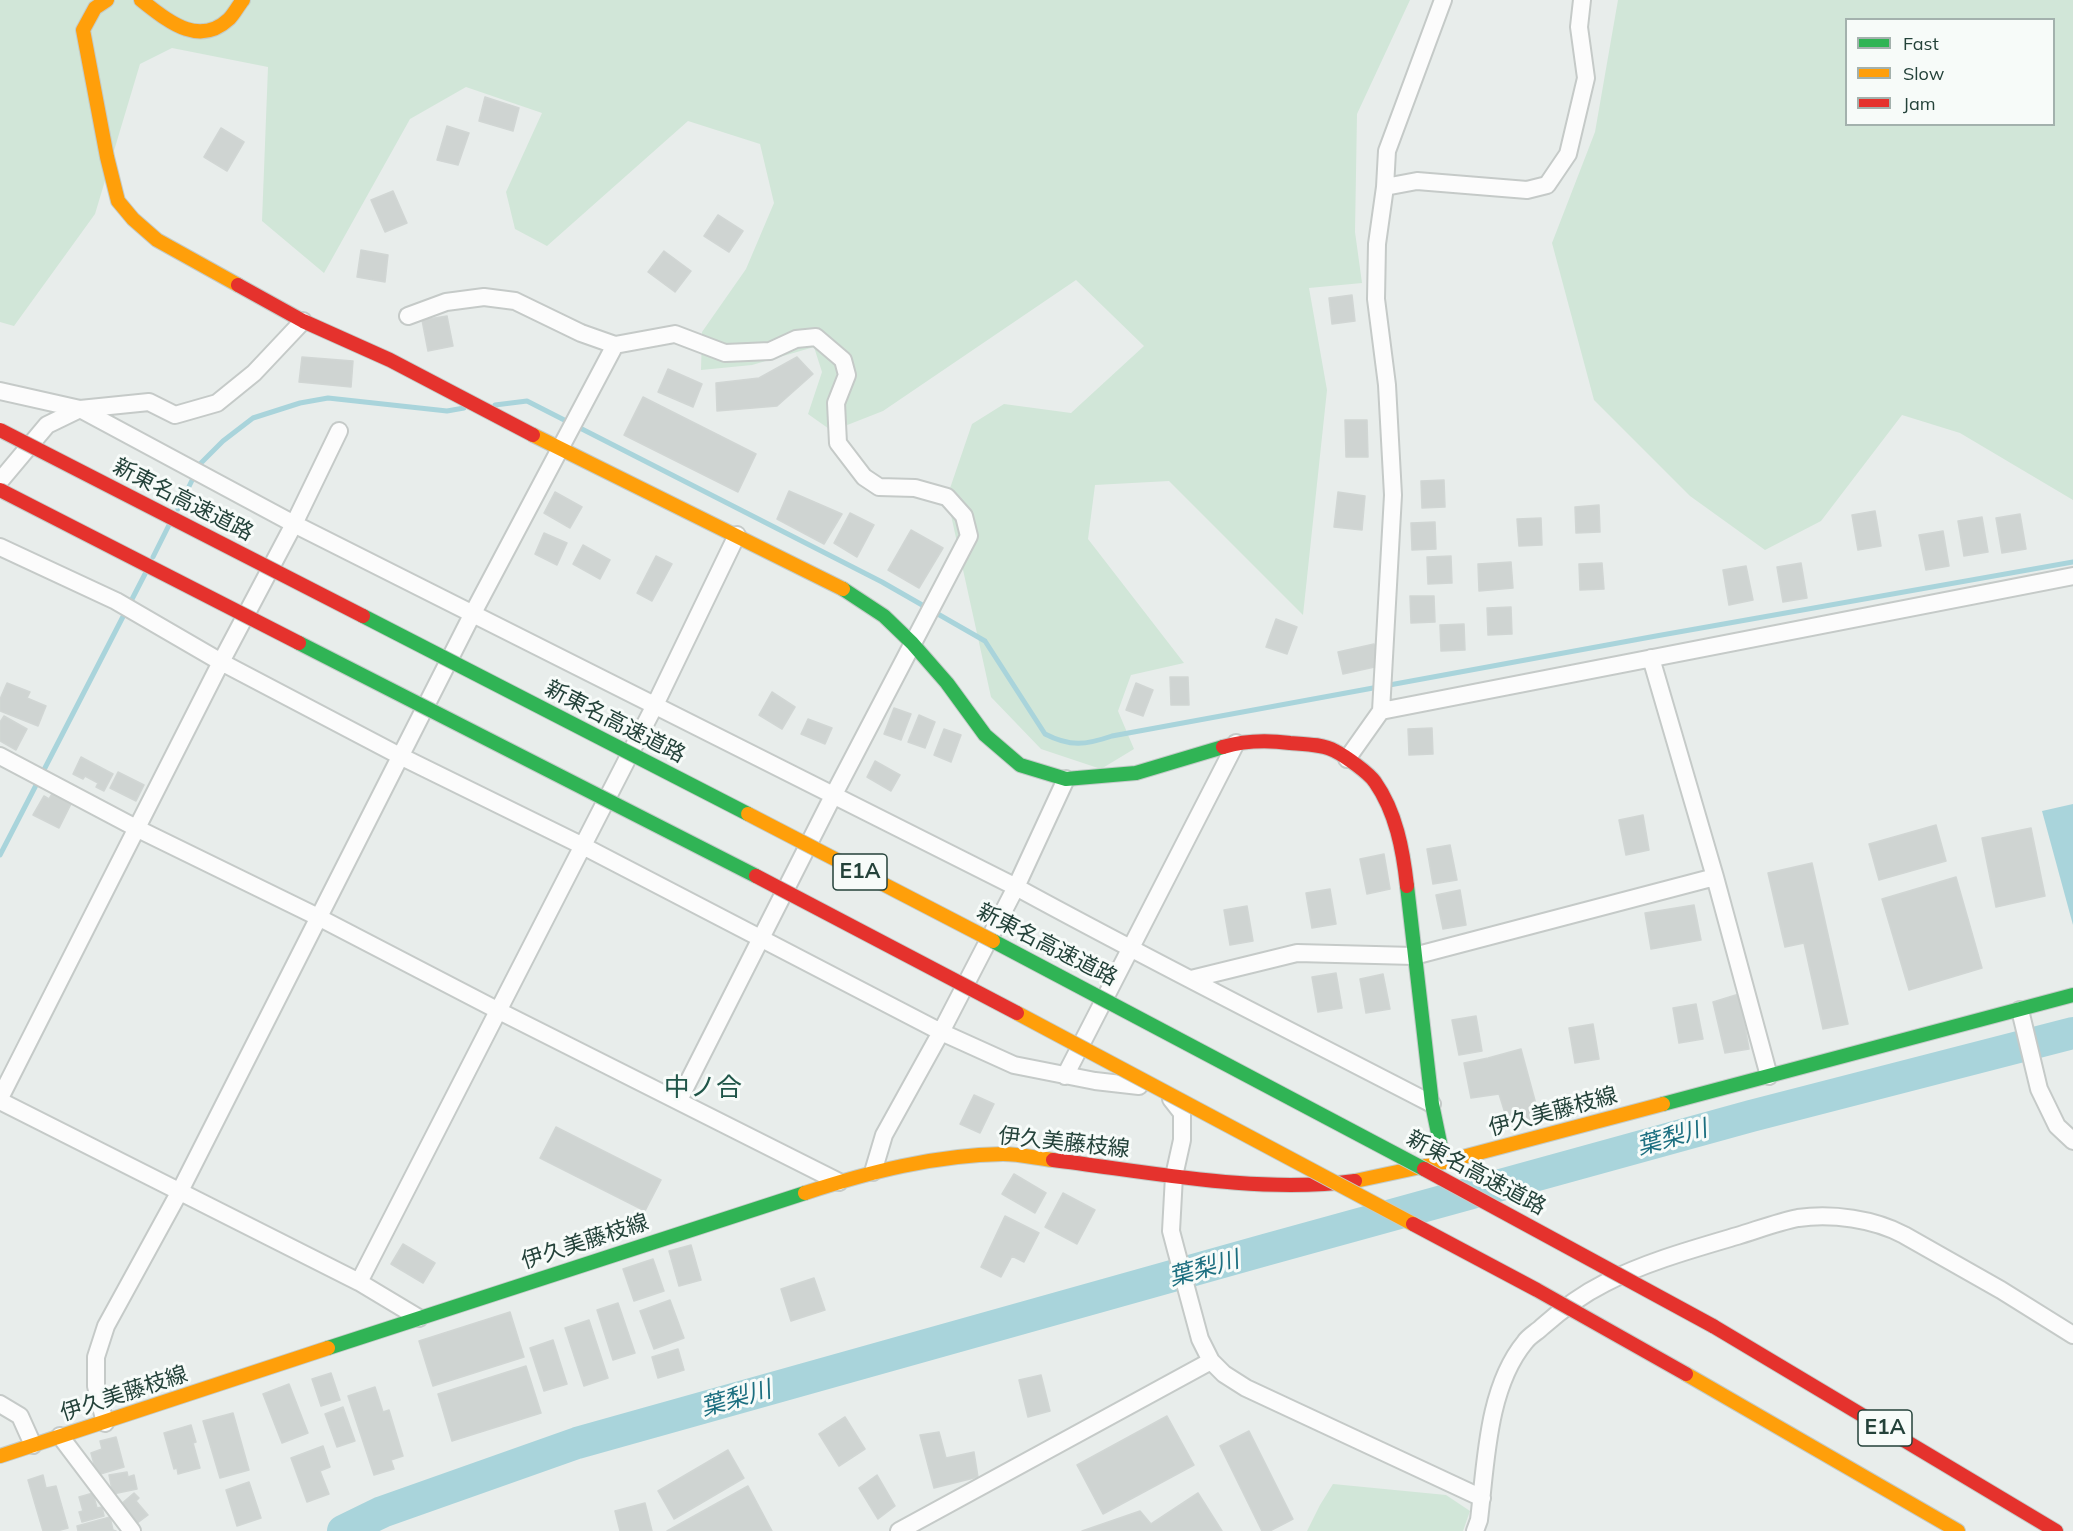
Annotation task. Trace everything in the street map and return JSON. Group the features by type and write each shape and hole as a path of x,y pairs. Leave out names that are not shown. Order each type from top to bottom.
{"main road":[{"path":"107,0 98,4 90,15 84,30 107,157 118,201 133,219 157,240 303,321 390,360 559,449 841,588 884,616 912,643 947,683 985,735 1020,765 1066,779 1136,773 1236,743 1262,740 1334,750 1374,780 1394,816 1403,854 1432,1104 1444,1162"},
{"path":"141,0 186,31 202,33 216,29 229,19 243,0"},
{"name":"新東名高速道路","path":"0,429 1117,1005 1565,1244 1713,1326 2056,1531"},
{"name":"E1A","path":"0,490 873,936 1537,1290 1958,1531"},
{"name":"伊久美藤枝線","path":"0,1456 839,1182 928,1160 1004,1154 1255,1185 1330,1184 1359,1180 1444,1162 2073,995"},
{"path":"1820,1452 1894,1510"}],"street":[{"path":"1347,759 1381,711 1393,495 1388,384 1376,299 1377,244 1385,187 1387,151 1443,0"},
{"path":"1385,187 1417,182 1527,190 1547,185 1568,154 1586,78 1579,27 1582,0"},
{"path":"408,316 446,302 484,297 514,301 581,333 615,345 675,334 725,353 770,351 796,339 816,337 843,360 847,375 836,403 838,444 864,477 879,487 915,488 947,497 964,516 969,536 833,796 679,1100"},
{"path":"0,481 47,425 80,408 149,402 175,415 217,403 254,373 303,321"},
{"path":"105,1423 96,1386 96,1357 106,1326 180,1191 473,613 615,345"},
{"path":"0,391 80,408 294,524 1016,887 1130,949 1432,1104"},
{"path":"339,431 294,524 221,662 0,1099 359,1282 419,1318"},
{"path":"359,1282 654,707 737,535"},
{"path":"0,547 117,602 221,662 400,756 583,846 941,1032 1014,1065 1095,1081 1130,1084 1154,1090 1171,1099 1182,1113 1182,1140 1174,1176 1171,1231 1200,1338 1211,1362 1224,1374 1246,1388 1482,1498"},
{"path":"1381,711 2073,576"},
{"path":"1651,658 1715,877 1769,1076"},
{"path":"1065,1076 1236,743"},
{"path":"0,756 138,829 318,917 839,1182"},
{"path":"873,1173 884,1136 1016,887 1066,779"},
{"path":"1191,979 1297,952 1414,956 1715,877"},
{"path":"2020,1010 2039,1089 2056,1126 2073,1141"},
{"path":"1475,1531 1479,1520 1487,1446 1498,1398 1510,1364 1526,1340 1555,1315 1604,1283 1662,1259 1798,1218 1864,1220 1889,1227 2001,1290 2073,1335"},
{"path":"899,1531 1211,1362"},
{"path":"0,1404 21,1416 33,1445"},
{"path":"60,1436 132,1531"}],"green space":[{"path":"0,0 1410,0 1357,114 1355,232 1362,283 1309,288 1327,390 1303,615 1169,481 1095,485 1088,539 1184,663 1131,675 1118,711 1134,749 1101,769 1041,749 991,697 947,497 972,424 1004,404 1071,413 1144,346 1076,280 883,411 832,431 808,414 822,372 814,347 752,365 701,370 702,332 746,269 774,203 760,144 688,121 547,246 515,229 506,192 542,113 466,87 410,119 324,273 262,221 268,67 172,48 140,64 95,214 14,326 0,322"},
{"path":"1618,0 2073,0 2073,500 1960,433 1902,415 1821,521 1765,550 1690,496 1594,400 1552,243 1595,132"},
{"path":"1333,1484 1446,1495 1470,1511 1463,1531 1307,1531"}],"water":[{"path":"2073,804 2073,925 2042,811"}],"building":[{"path":"485,97 519,108 513,131 479,121"},
{"path":"447,126 469,133 458,165 437,160"},
{"path":"221,128 244,142 227,171 204,157"},
{"path":"393,191 407,223 385,232 371,200"},
{"path":"718,215 743,231 729,252 704,236"},
{"path":"361,250 388,255 385,282 357,277"},
{"path":"664,251 691,271 675,292 648,272"},
{"path":"1352,295 1355,321 1332,324 1329,298"},
{"path":"447,316 453,346 428,351 422,320"},
{"path":"302,357 353,361 351,387 299,382"},
{"path":"797,357 813,374 777,406 717,411 716,383 759,378"},
{"path":"668,369 702,384 693,407 658,392"},
{"path":"643,397 756,454 738,492 624,435"},
{"path":"1345,420 1367,420 1368,457 1346,457"},
{"path":"1444,480 1445,507 1422,508 1421,481"},
{"path":"789,491 842,514 824,544 777,519"},
{"path":"555,492 582,507 570,528 544,513"},
{"path":"1338,492 1365,496 1362,530 1334,527"},
{"path":"1599,505 1600,532 1576,533 1575,507"},
{"path":"1875,511 1881,546 1858,550 1852,515"},
{"path":"850,513 874,525 857,557 834,543"},
{"path":"2020,514 2026,549 2002,553 1996,518"},
{"path":"1982,517 1988,552 1964,556 1958,521"},
{"path":"1541,518 1542,545 1519,546 1517,519"},
{"path":"1435,522 1436,549 1412,550 1411,523"},
{"path":"911,530 943,548 919,588 888,570"},
{"path":"1943,531 1949,566 1926,570 1919,535"},
{"path":"544,533 567,543 557,565 535,554"},
{"path":"583,545 610,560 600,579 573,564"},
{"path":"656,556 672,564 652,601 637,593"},
{"path":"1451,556 1452,583 1428,584 1427,557"},
{"path":"1511,562 1513,588 1479,591 1478,564"},
{"path":"1602,563 1604,589 1580,590 1579,564"},
{"path":"1801,563 1807,598 1783,602 1777,567"},
{"path":"1746,566 1753,600 1729,605 1723,570"},
{"path":"1410,596 1434,596 1435,622 1411,623"},
{"path":"1511,607 1512,634 1488,635 1487,608"},
{"path":"1276,619 1297,627 1287,654 1266,647"},
{"path":"1464,624 1465,650 1441,651 1440,625"},
{"path":"1374,644 1379,666 1343,674 1338,652"},
{"path":"1170,677 1188,677 1189,705 1171,705"},
{"path":"7,683 30,692 27,698 46,706 38,726 0,711 0,699"},
{"path":"1136,683 1153,690 1143,716 1126,710"},
{"path":"772,692 795,707 782,729 759,715"},
{"path":"894,708 911,714 901,740 884,734"},
{"path":"919,715 935,722 925,748 908,742"},
{"path":"4,716 27,729 16,750 0,741 0,722"},
{"path":"808,719 832,728 825,744 801,734"},
{"path":"1432,728 1433,754 1409,755 1408,729"},
{"path":"944,729 961,735 951,762 934,755"},
{"path":"81,757 113,774 104,791 96,787 98,783 85,776 83,779 73,774"},
{"path":"875,761 900,775 891,791 867,777"},
{"path":"118,772 144,785 136,801 110,788"},
{"path":"52,794 71,804 59,828 33,815 44,796 49,799"},
{"path":"1643,815 1649,850 1626,855 1619,820"},
{"path":"1936,825 1946,861 1879,880 1869,844"},
{"path":"2031,828 2045,896 1996,907 1982,838"},
{"path":"1450,845 1457,880 1433,884 1427,849"},
{"path":"1384,854 1390,889 1367,894 1360,859"},
{"path":"1812,863 1848,1024 1823,1029 1804,943 1785,947 1768,873"},
{"path":"1956,877 1982,968 1909,990 1882,899"},
{"path":"1330,889 1336,924 1312,928 1306,893"},
{"path":"1460,890 1466,925 1443,929 1436,895"},
{"path":"1694,905 1701,940 1651,949 1645,913"},
{"path":"1247,906 1253,941 1230,945 1224,910"},
{"path":"1336,973 1342,1008 1318,1012 1312,977"},
{"path":"1383,974 1390,1009 1366,1013 1360,979"},
{"path":"1739,994 1749,1049 1725,1053 1713,1002"},
{"path":"1696,1004 1703,1039 1679,1043 1673,1008"},
{"path":"1476,1016 1482,1051 1459,1055 1452,1020"},
{"path":"1593,1024 1599,1059 1575,1063 1569,1028"},
{"path":"1521,1049 1540,1119 1510,1129 1499,1094 1471,1098 1464,1063"},
{"path":"974,1095 994,1104 980,1133 960,1124"},
{"path":"556,1127 661,1180 645,1211 540,1158"},
{"path":"1014,1174 1046,1193 1035,1213 1002,1194"},
{"path":"1063,1193 1095,1210 1077,1244 1045,1227"},
{"path":"1005,1216 1039,1233 1024,1262 1012,1256 1001,1277 981,1267"},
{"path":"403,1244 435,1263 423,1283 391,1264"},
{"path":"691,1245 701,1280 679,1286 669,1251"},
{"path":"653,1259 664,1291 634,1301 623,1269"},
{"path":"814,1278 825,1310 791,1321 781,1289"},
{"path":"670,1300 684,1338 654,1349 640,1311"},
{"path":"618,1303 635,1353 613,1360 597,1310"},
{"path":"510,1312 524,1357 433,1386 419,1341"},
{"path":"589,1320 608,1378 584,1386 565,1328"},
{"path":"553,1340 567,1384 544,1391 530,1348"},
{"path":"678,1349 684,1370 658,1378 652,1357"},
{"path":"526,1366 541,1413 452,1441 438,1394"},
{"path":"331,1373 340,1400 321,1406 312,1379"},
{"path":"1041,1375 1050,1411 1028,1417 1019,1380"},
{"path":"289,1384 308,1433 282,1443 263,1394"},
{"path":"375,1387 383,1412 389,1410 403,1456 391,1460 394,1469 374,1475 348,1396"},
{"path":"343,1407 355,1441 337,1447 325,1414"},
{"path":"233,1413 249,1470 220,1478 203,1421"},
{"path":"1167,1416 1194,1465 1103,1514 1077,1465"},
{"path":"845,1417 865,1449 839,1466 819,1434"},
{"path":"191,1425 200,1468 178,1474 177,1468 174,1469 164,1433"},
{"path":"1249,1431 1293,1519 1270,1531 1262,1531 1220,1446"},
{"path":"939,1432 946,1458 974,1452 978,1477 934,1488 920,1435"},
{"path":"116,1437 124,1467 97,1475 91,1453 102,1449 100,1441"},
{"path":"323,1446 330,1467 320,1471 329,1494 307,1502 291,1458"},
{"path":"728,1450 744,1478 674,1519 658,1491"},
{"path":"127,1472 128,1477 134,1475 137,1489 113,1494 109,1475"},
{"path":"43,1475 46,1488 56,1486 68,1528 43,1531 28,1480"},
{"path":"877,1475 895,1506 878,1519 859,1488"},
{"path":"249,1482 261,1518 237,1526 226,1490"},
{"path":"748,1486 772,1531 667,1531"},
{"path":"93,1493 97,1508 102,1507 104,1516 82,1522 79,1512 83,1511 79,1497"},
{"path":"134,1493 139,1498 136,1501 148,1515 136,1524 120,1505"},
{"path":"1198,1493 1222,1531 1082,1531 1140,1511 1151,1524"},
{"path":"645,1503 652,1531 620,1531 615,1511"},
{"path":"110,1517 113,1530 116,1531 78,1531 77,1526"}],"waterway":[{"path":"178,509 200,464 223,441 253,418 300,403 328,398 447,411 464,408"},
{"path":"495,405 527,401 882,582 985,641 1045,734 1070,743 1094,741 1656,636 2073,562"},
{"path":"153,557 169,525"},
{"path":"0,855 145,574"},
{"name":"葉梨川","path":"343,1531 382,1512 577,1443 1751,1116 2073,1033"}],"traffic: fast":[{"path":"843,589 884,616 912,643 947,683 985,735 1020,765 1066,779 1136,773 1223,747"},
{"path":"363,616 748,814"},
{"path":"299,643 756,876"},
{"path":"1407,886 1432,1104 1444,1162"},
{"path":"993,941 1424,1169"},
{"path":"1663,1104 2073,995"},
{"path":"328,1348 805,1193"}],"traffic: slow":[{"path":"107,0 95,8 83,30 107,157 118,201 133,219 157,240 238,285"},
{"path":"141,0 172,22 194,31 206,31 217,27 229,19 243,0"},
{"path":"533,435 843,589"},
{"path":"748,814 993,941"},
{"path":"1017,1013 1413,1224"},
{"path":"1355,1181 1444,1162 1663,1104"},
{"path":"805,1193 853,1178 927,1161 1003,1154 1053,1160"},
{"path":"0,1456 328,1348"},
{"path":"1686,1374 1958,1531"}],"traffic: jam":[{"path":"238,285 303,321 390,360 533,435"},
{"path":"0,430 363,616"},
{"path":"0,490 299,643"},
{"path":"1223,747 1256,741 1325,747 1339,753 1368,774 1382,794 1393,819 1401,845 1407,886"},
{"path":"756,876 1017,1013"},
{"path":"1053,1160 1242,1183 1280,1185 1355,1181"},
{"path":"1424,1169 1713,1326"},
{"path":"1413,1224 1537,1290 1686,1374"},
{"path":"1713,1326 2056,1531"}],"district":[{"name":"中ノ合","path":"703,1088"}]}
